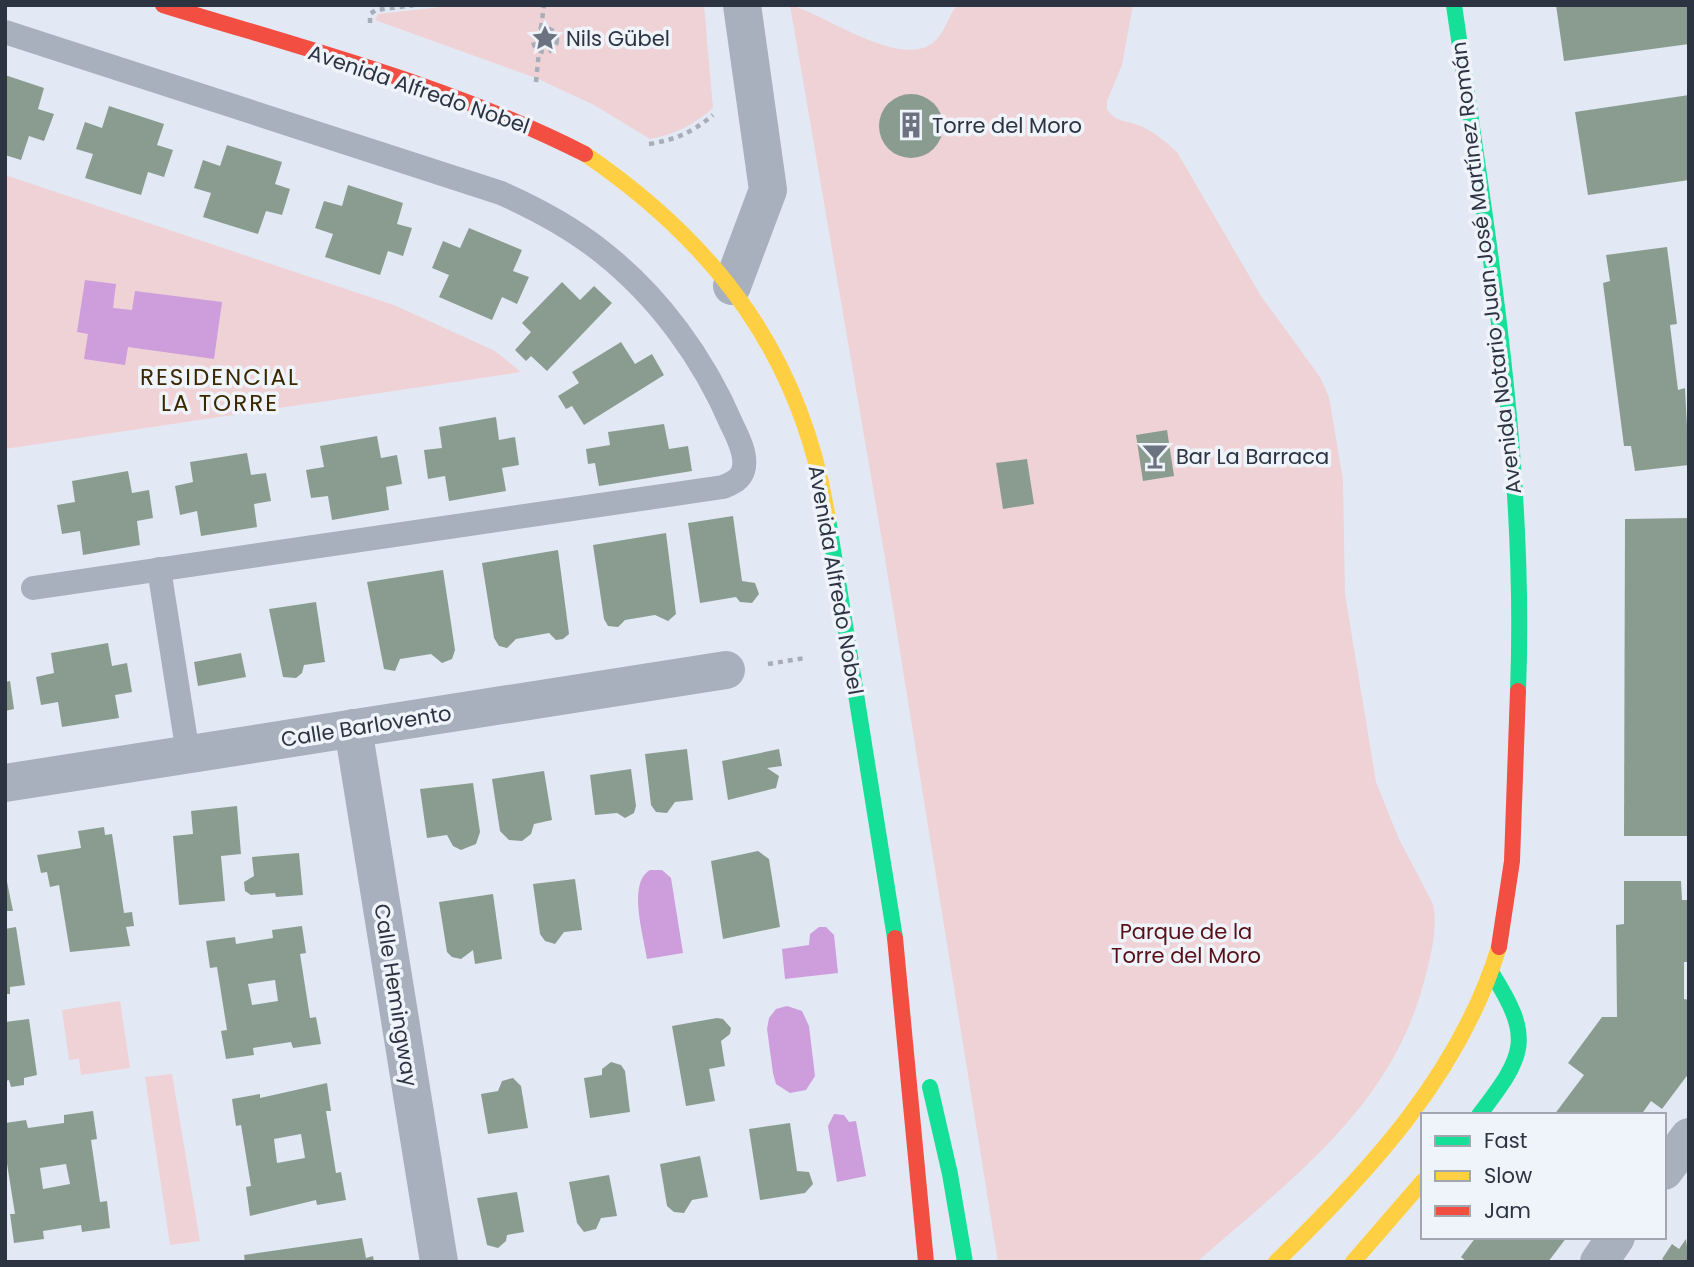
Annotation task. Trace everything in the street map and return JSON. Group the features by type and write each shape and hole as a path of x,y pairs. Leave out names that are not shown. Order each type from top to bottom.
{"street":[{"path":"175,9 237,5"},
{"path":"732,286 768,190 742,5"},
{"name":"Avenida Notario Juan José Martínez Román","path":"1276,1262 1342,1196 1389,1143 1427,1091 1460,1038 1491,972 1503,918 1511,859 1520,573 1500,346 1454,5"},
{"name":"Avenida Alfredo Nobel","path":"175,9 399,78 524,123 585,154 636,189 684,231 732,286 767,340 802,416 824,492 897,948 926,1262"},
{"name":"Calle Barlovento","path":"5,783 726,670"},
{"name":"Calle Hemingway","path":"354,728 439,1262"},
{"name":"Avenida Alfredo Nobel","path":"897,948 950,1174 965,1262"},
{"path":"1480,1113 1516,1063 1521,1042 1517,1012 1491,972"},
{"path":"1666,1168 1689,1137"},
{"path":"1353,1262 1421,1183"},
{"name":"Avenida Notario Juan José Martínez Román","path":"1259,1262 1342,1196"},
{"path":"1599,1262 1615,1239"}],"lane":[{"path":"5,32 501,193 533,207 603,252 662,310 709,378 743,455 744,470 736,481 723,488 33,588"},
{"path":"159,569 188,754"}],"path":[{"path":"375,28 369,18 376,10 415,5"},
{"path":"536,83 539,51 532,39 541,28 544,5"},
{"path":"539,51 551,51 557,42 553,31 541,28"},
{"path":"524,79 548,89"},
{"path":"640,138 649,144 672,140 695,130 719,111"}],"green space":[{"path":"459,5 704,5 713,108 684,128 650,139 594,105 536,78 375,20 378,14"},
{"name":"Parque de la Torre del Moro","path":"790,5 883,45 919,49 934,42 941,34 957,5 1133,5 1122,65 1107,101 1107,109 1119,119 1153,132 1177,152 1261,296 1320,377 1329,397 1343,480 1345,594 1376,782 1399,839 1433,904 1433,942 1410,1024 1389,1065 1364,1103 1302,1170 1197,1262 998,1262 884,552"},
{"path":"5,175 394,305 495,351 521,372 5,449"},
{"path":"120,1001 130,1068 81,1075 79,1059 69,1060 62,1010"},
{"path":"172,1074 200,1241 170,1245 145,1077"}],"shaded area":[{"path":"85,280 116,284 113,308 132,310 135,291 222,302 214,359 128,347 125,365 84,359 88,334 77,332"},
{"path":"650,870 662,870 671,878 683,953 647,959 638,898 639,886"},
{"path":"819,927 826,927 834,935 838,973 785,979 782,949 809,945 810,934"},
{"path":"787,1006 802,1011 809,1026 815,1076 806,1090 790,1093 776,1084 767,1029 769,1018 776,1009"},
{"path":"834,1114 844,1115 849,1122 856,1121 866,1176 837,1182 828,1126"}],"building":[{"path":"1556,5 1689,5 1689,44 1564,61"},
{"path":"5,75 44,88 38,109 54,114 44,141 29,136 21,160 5,155"},
{"name":"Torre del Moro","path":"911,94 929,100 937,108 943,126 937,144 929,152 911,158 893,152 885,144 879,126 885,108 893,100"},
{"path":"1689,95 1689,180 1588,195 1575,112"},
{"path":"109,106 164,124 157,145 173,150 164,177 148,172 141,195 85,178 93,154 76,149 85,122 102,128"},
{"path":"227,145 282,162 275,184 290,189 282,215 266,211 258,234 203,217 211,193 194,188 203,160 220,166"},
{"path":"348,185 403,203 397,224 412,228 403,256 388,251 380,275 325,257 333,234 315,228 324,201 342,206"},
{"path":"469,228 522,250 513,271 529,277 517,304 502,297 492,320 439,297 449,275 432,268 443,241 460,248"},
{"path":"1667,247 1677,324 1670,325 1678,390 1685,388 1689,465 1635,471 1631,446 1624,446 1603,283 1610,281 1606,255"},
{"path":"562,282 580,300 594,286 612,303 547,371 531,356 526,361 515,350 531,332 522,323"},
{"path":"621,342 635,364 652,354 664,375 584,425 572,406 566,409 558,396 579,383 572,372"},
{"path":"496,417 499,440 515,437 519,465 502,468 506,491 449,501 445,476 428,479 424,450 442,448 439,427"},
{"path":"664,424 669,449 688,446 692,471 599,486 595,463 588,464 586,449 610,445 608,432"},
{"name":"Bar La Barraca","path":"1167,430 1174,476 1143,481 1136,435"},
{"path":"377,436 381,458 397,455 402,484 386,487 389,510 332,520 328,496 311,498 306,470 324,467 320,446"},
{"path":"247,453 251,475 266,473 271,501 254,504 257,527 201,536 197,511 180,515 175,486 193,482 190,462"},
{"path":"1027,459 1034,504 1003,509 996,463"},
{"path":"128,471 132,493 149,490 153,518 137,521 140,545 83,555 80,531 62,534 57,505 75,502 72,481"},
{"path":"733,516 742,581 755,583 759,594 752,603 740,602 736,597 700,603 688,523"},
{"path":"1689,518 1689,836 1624,836 1625,519"},
{"path":"666,533 676,614 668,621 655,615 625,620 618,627 608,626 604,619 593,545"},
{"path":"558,550 569,634 556,640 549,633 516,639 507,648 499,646 494,638 482,563"},
{"path":"443,570 455,650 452,659 442,663 431,654 400,659 395,671 384,669 367,582"},
{"path":"316,602 325,662 304,665 302,673 296,678 283,677 269,609"},
{"path":"108,643 112,666 127,663 132,692 115,695 119,718 62,727 58,702 41,705 36,677 54,673 51,653"},
{"path":"241,653 246,677 198,686 194,662"},
{"path":"10,681 14,709 5,711 5,682"},
{"path":"687,749 693,800 675,802 667,813 656,812 651,805 645,754"},
{"path":"779,749 782,766 767,768 779,776 776,788 728,800 722,761"},
{"path":"631,769 636,806 634,813 625,818 617,813 595,815 590,775"},
{"path":"544,771 552,820 534,824 531,834 522,841 509,840 500,831 492,779"},
{"path":"473,783 480,832 476,844 461,850 453,846 447,835 427,838 420,789"},
{"path":"237,806 241,854 221,856 225,901 179,905 173,836 193,834 191,811"},
{"path":"104,827 105,835 112,834 124,913 132,912 134,926 126,927 130,946 70,952 59,885 50,887 47,872 41,873 37,855 81,848 78,831"},
{"path":"758,851 769,859 780,927 723,939 711,861"},
{"path":"299,853 303,895 276,897 275,893 251,895 245,891 244,882 254,876 252,857"},
{"path":"5,872 13,911 5,911"},
{"path":"575,879 582,930 564,932 555,944 545,941 540,934 533,884"},
{"path":"1624,881 1681,881 1682,900 1689,900 1689,962 1684,962 1684,999 1689,1000 1689,1073 1662,1109 1651,1101 1642,1113 1556,1113 1584,1075 1568,1063 1602,1017 1617,1017 1616,925 1624,924"},
{"path":"493,894 502,959 475,964 473,950 461,959 452,957 447,952 439,902"},
{"path":"302,926 306,953 300,954 310,1018 316,1017 321,1044 293,1048 291,1042 253,1048 254,1055 226,1059 221,1031 227,1030 217,967 210,968 206,941 235,937 236,944 273,938 272,930","holes":["275,980 278,1001 252,1005 248,984"]},
{"path":"16,927 25,985 10,987 10,994 5,994 5,929"},
{"path":"29,1019 37,1075 24,1078 24,1085 11,1087 9,1080 5,1081 5,1022"},
{"path":"723,1019 731,1028 730,1034 721,1041 725,1066 709,1069 715,1101 686,1106 672,1026"},
{"path":"611,1062 621,1065 625,1071 630,1112 590,1118 584,1078 602,1075 602,1069"},
{"path":"513,1078 521,1086 528,1128 488,1134 481,1094 498,1091 502,1081"},
{"path":"327,1083 331,1111 326,1111 336,1173 341,1172 346,1200 317,1205 316,1200 250,1216 246,1187 251,1186 241,1125 236,1126 232,1099 260,1094 260,1098","holes":["301,1134 305,1158 277,1163 274,1139"]},
{"path":"93,1111 97,1139 91,1140 100,1202 107,1201 110,1228 82,1232 81,1225 43,1231 44,1239 14,1243 10,1214 15,1214 5,1151 5,1123 26,1120 28,1128 64,1123 64,1115","holes":["66,1164 70,1184 43,1189 40,1168"]},
{"path":"790,1123 797,1171 809,1172 813,1184 805,1193 760,1200 749,1129"},
{"path":"700,1156 708,1197 692,1200 684,1213 674,1212 667,1206 660,1164"},
{"path":"609,1175 617,1216 601,1218 596,1229 584,1232 577,1223 569,1182"},
{"path":"517,1192 524,1232 507,1235 506,1241 498,1248 487,1245 477,1198"},
{"path":"362,1238 366,1258 373,1256 374,1262 245,1262 244,1255"},
{"path":"1474,1239 1565,1239 1548,1262 1467,1262 1461,1257"},
{"path":"1686,1239 1689,1262 1666,1262 1662,1259 1672,1244 1679,1249"}],"traffic: fast":[{"path":"1454,5 1502,347 1516,518 1518,691"},
{"path":"828,519 895,938"},
{"path":"1480,1113 1506,1077 1518,1046 1514,1014 1491,972"},
{"path":"930,1087 950,1174 965,1262"}],"traffic: slow":[{"path":"585,154 633,189 675,227 713,267 747,310 775,356 798,406 816,461 828,519"},
{"path":"1276,1262 1345,1193 1408,1118 1436,1079 1461,1037 1482,993 1499,947"},
{"path":"1353,1262 1421,1183"}],"traffic: jam":[{"path":"163,5 430,89 483,108 585,154"},
{"path":"1499,947 1512,861 1518,691"},
{"path":"895,938 926,1262"}],"place":[{"name":"Nils Gübel","path":"545,38"},
{"name":"Torre del Moro","path":"911,125"},
{"name":"Bar La Barraca","path":"1155,456"}],"district":[{"name":"RESIDENCIAL LA TORRE","path":"220,390"}]}
